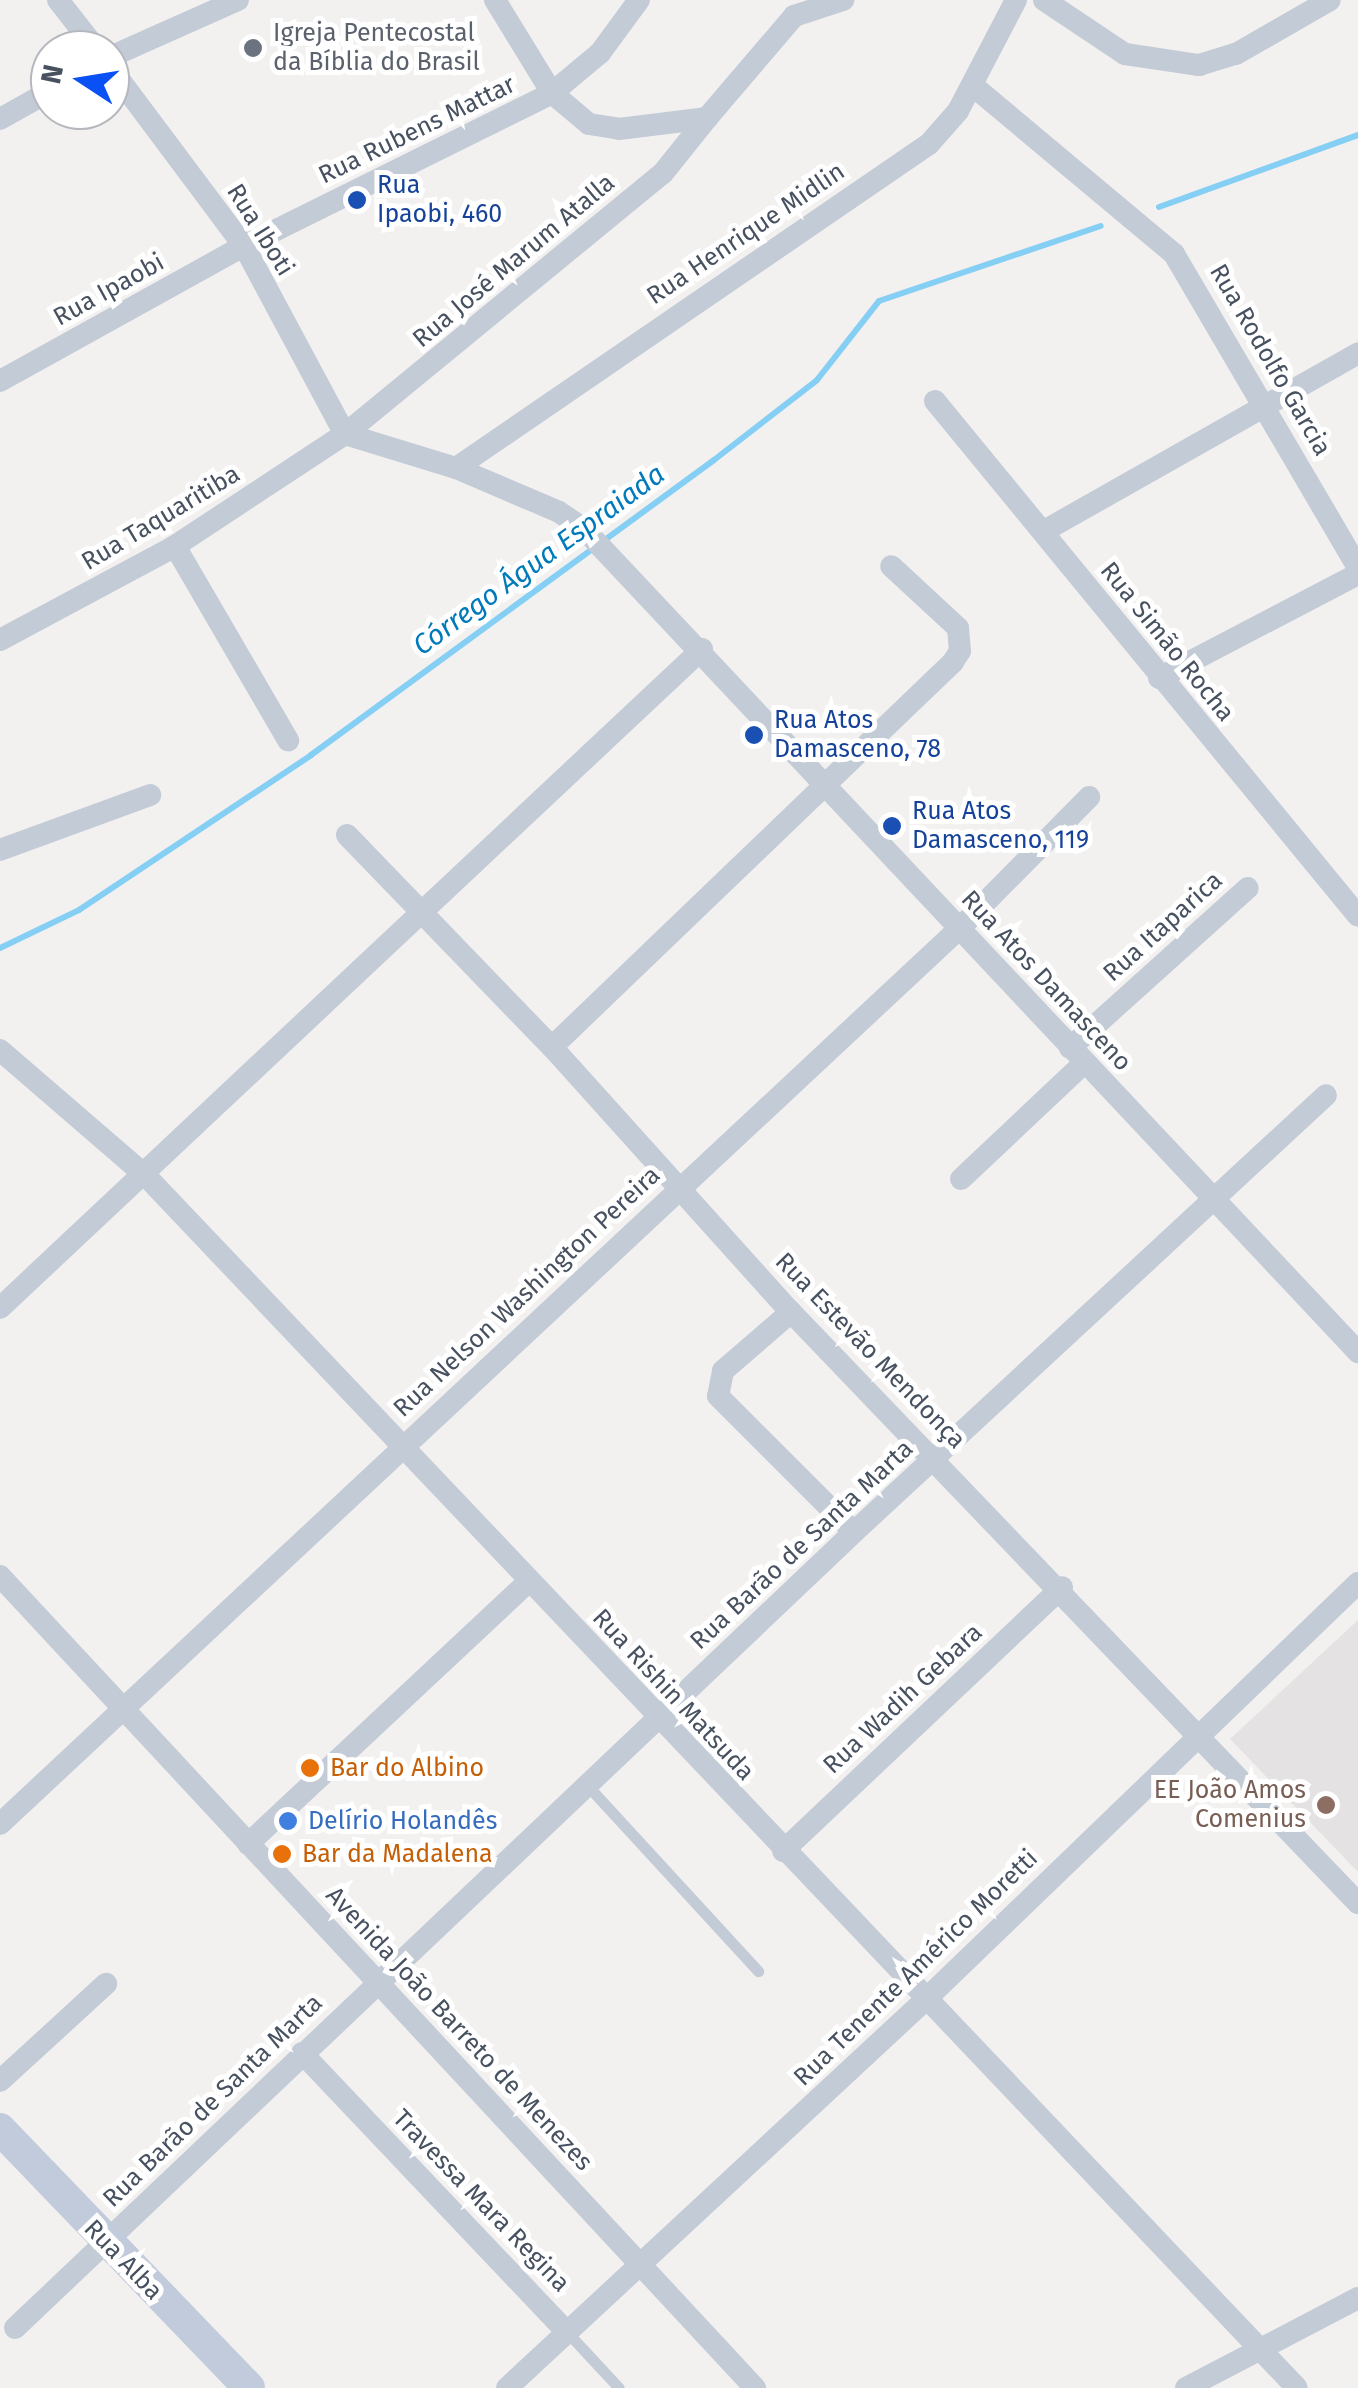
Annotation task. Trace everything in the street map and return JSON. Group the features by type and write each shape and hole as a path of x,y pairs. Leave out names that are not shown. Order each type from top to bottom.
{"street":[{"path":"58,0 81,30"},
{"path":"130,48 238,0"},
{"path":"495,0 552,93 574,115 604,128 707,118"},
{"name":"Rua Rubens Mattar","path":"244,246 552,93 600,53 639,0"},
{"path":"795,8 843,0"},
{"name":"Rua Henrique Midlin","path":"456,468 929,144 972,85 1016,0"},
{"path":"1044,0 1125,54 1199,65 1236,54 1330,0"},
{"name":"Rua José Marum Atalla","path":"346,434 663,173 795,8"},
{"name":"Rua Rodolfo Garcia","path":"972,85 1174,254 1358,571"},
{"name":"Rua Iboti","path":"130,94 244,246 346,434"},
{"path":"0,119 30,102"},
{"name":"Rua Ipaobi","path":"0,381 244,246"},
{"path":"1044,531 1262,403 1358,354"},
{"name":"Rua Simão Rocha","path":"934,401 1358,916"},
{"name":"Rua Atos Damasceno","path":"346,434 456,468 559,512 584,530 702,649 1076,1056 1358,1352"},
{"name":"Rua Taquaritiba","path":"0,640 175,546 346,434"},
{"path":"175,546 288,740"},
{"path":"552,1047 828,787 960,651 958,628 891,566"},
{"path":"1159,678 1358,571"},
{"path":"0,1308 423,916 702,649"},
{"path":"0,850 150,795"},
{"name":"Rua Nelson Washington Pereira","path":"0,1824 960,928 1089,798"},
{"name":"Rua Estevão Mendonça","path":"346,834 552,1047 791,1312 1062,1587 1196,1735 1358,1902"},
{"name":"Rua Itaparica","path":"961,1179 1076,1056 1248,888"},
{"name":"Rua Rishin Matsuda","path":"0,1050 146,1176 924,2001 1297,2388"},
{"name":"Rua Barão de Santa Marta","path":"15,2328 854,1532 1326,1095"},
{"path":"791,1312 723,1371 718,1396 854,1532"},
{"name":"Avenida João Barreto de Menezes","path":"0,1576 755,2388"},
{"path":"248,1844 528,1582"},
{"name":"Rua Tenente Américo Moretti","path":"506,2388 924,2001 1358,1583"},
{"name":"Rua Wadih Gebara","path":"783,1852 1062,1587"},
{"path":"0,2081 106,1984"},
{"name":"Travessa Mara Regina","path":"302,2054 567,2332"},
{"name":"Rua Alba","path":"0,2129 105,2243 249,2388"},
{"path":"1186,2388 1358,2298"}],"lane":[{"path":"587,1785 758,1972"},
{"name":"Travessa Mara Regina","path":"567,2332 619,2388"}],"shaded area":[{"name":"EE João Amos Comenius","path":"1358,1620 1358,1872 1230,1739"}],"waterway":[{"name":"Córrego Água Espraiada","path":"1159,207 1358,135"},
{"name":"Córrego Água Espraiada","path":"0,948 79,910 311,755 714,460 817,380 879,301 1101,226"}],"place":[{"name":"Igreja Pentecostal da Bíblia do Brasil","path":"253,48"},
{"name":"Rua Ipaobi, 460","path":"357,200"},
{"name":"Rua Atos Damasceno, 78","path":"754,735"},
{"name":"Rua Atos Damasceno, 119","path":"892,826"},
{"name":"Bar do Albino","path":"310,1768"},
{"name":"EE João Amos Comenius","path":"1326,1805"},
{"name":"Delírio Holandês","path":"288,1821"},
{"name":"Bar da Madalena","path":"282,1854"}]}
